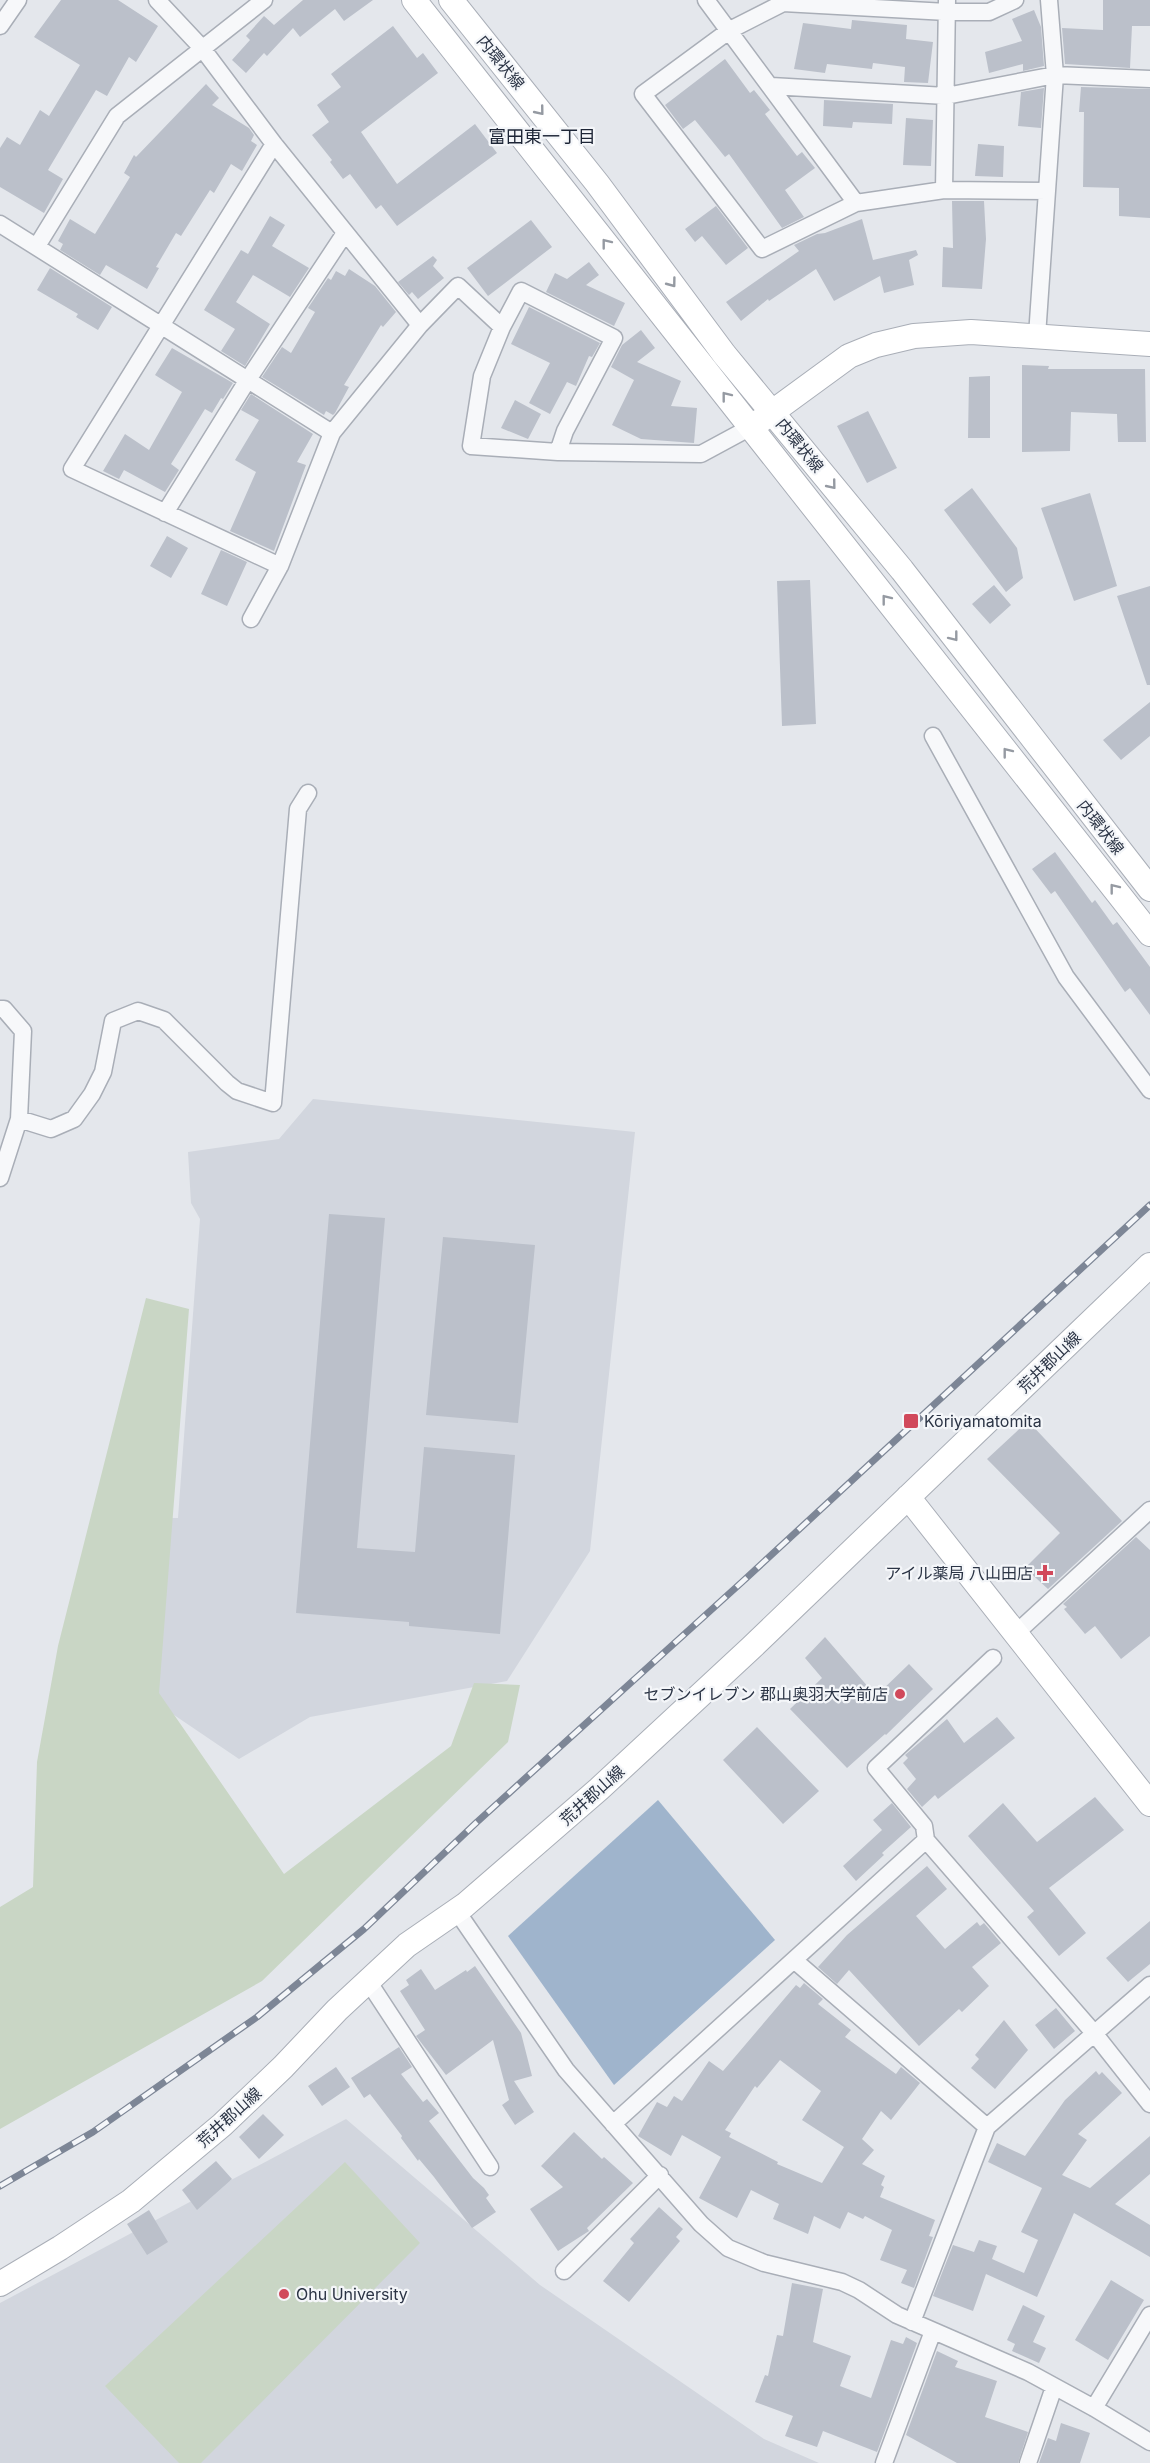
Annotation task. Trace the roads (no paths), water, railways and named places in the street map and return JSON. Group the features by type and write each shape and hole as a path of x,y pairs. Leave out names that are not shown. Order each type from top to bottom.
{"street":[{"path":"0,26 18,0"},
{"path":"157,0 202,48 274,144 420,325"},
{"path":"37,246 117,116 264,0"},
{"name":"内環状線","path":"414,0 1150,934"},
{"name":"内環状線","path":"452,0 597,183 724,354 902,570 1150,889"},
{"path":"706,0 856,203"},
{"path":"1016,0 989,12 947,6 783,3 730,30 644,94 762,249 856,203 944,190 1047,191"},
{"path":"1037,336 1055,75 1049,0"},
{"path":"944,190 947,6"},
{"path":"771,86 946,96 1055,75 1150,78"},
{"path":"274,144 72,470 280,566"},
{"path":"0,224 332,433"},
{"path":"165,513 247,381 345,233"},
{"path":"251,619 280,566 332,433 420,325 458,286 502,327"},
{"path":"558,452 565,431 614,338 521,291 502,327 482,376 471,446 558,452 701,454 751,428 849,356 876,345 914,336 971,332 1150,344"},
{"path":"933,736 1066,978 1150,1090"},
{"path":"19,1119 51,1129 74,1119 92,1094 103,1072 113,1021 138,1011 164,1020 226,1083 237,1091 273,1103 298,809 308,793"},
{"path":"0,1009 4,1009 23,1031 19,1119 0,1178"},
{"name":"荒井郡山線","path":"0,2284 60,2248 130,2201 222,2125 368,1981 407,1946 456,1910 599,1789 752,1648 1150,1265"},
{"path":"908,1497 1150,1804"},
{"path":"1014,1634 1150,1510"},
{"path":"993,1658 876,1768 924,1826 926,1840 1095,2032 1150,2103"},
{"path":"612,2124 926,1840"},
{"path":"456,1910 566,2070 701,2224 728,2248 764,2263 842,2282 912,2322 1009,2362 1094,2408 1150,2442"},
{"path":"794,1960 987,2127"},
{"path":"368,1981 490,2166"},
{"path":"912,2322 987,2127 1150,1985"},
{"path":"564,2271 660,2175"},
{"path":"1094,2408 1150,2315"},
{"path":"884,2463 933,2331"},
{"path":"1028,2463 1054,2387"}],"water":[{"path":"658,1800 775,1940 614,2085 508,1936"}],"railway":[{"path":"0,2186 93,2132 257,2017 364,1929 477,1822 742,1582 1150,1205"}],"place":[{"name":"Kōriyamatomita","path":"911,1421"},
{"name":"アイル薬局 八山田店","path":"1045,1573"},
{"name":"セブンイレブン 郡山奥羽大学前店","path":"900,1694"},
{"name":"Ohu University","path":"284,2294"}],"district":[{"name":"富田東一丁目","path":"542,137"}]}
